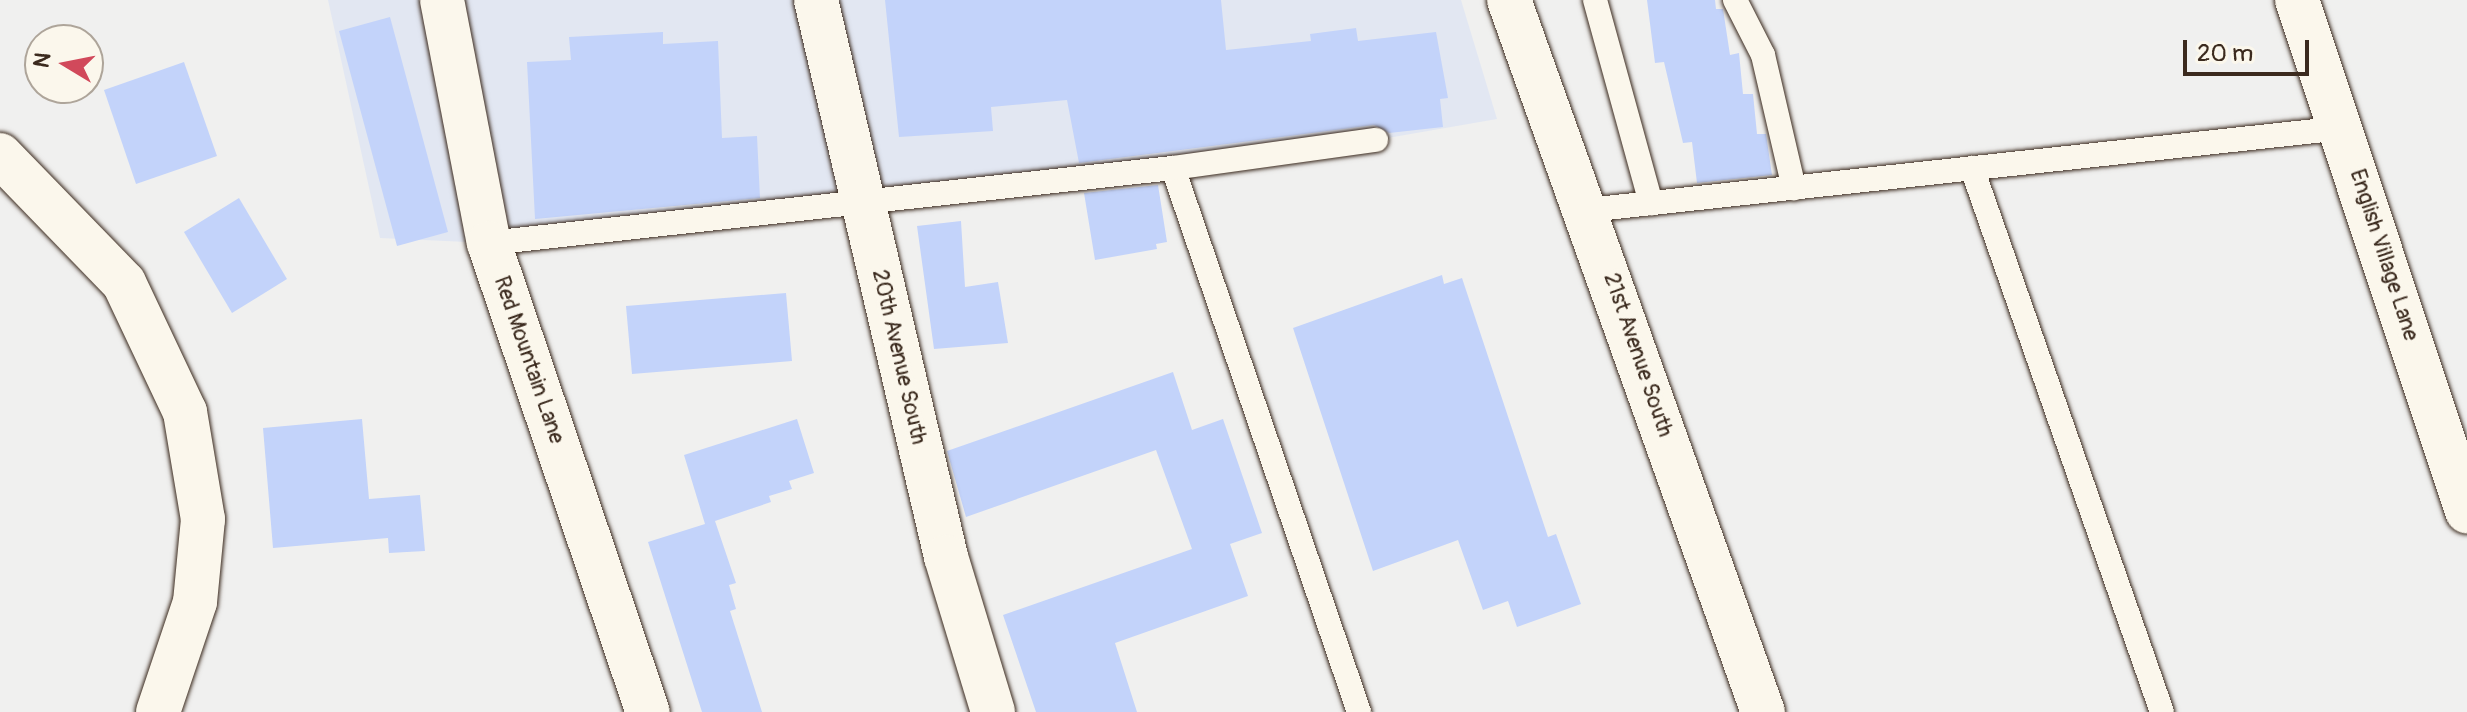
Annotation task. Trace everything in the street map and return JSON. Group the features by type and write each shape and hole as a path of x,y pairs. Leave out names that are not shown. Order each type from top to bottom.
{"street":[{"name":"Red Mountain Lane","path":"442,0 489,243 648,712"},
{"name":"20th Avenue South","path":"816,0 946,557 993,712"},
{"name":"21st Avenue South","path":"1509,0 1588,210 1763,712"},
{"name":"English Village Lane","path":"2297,0 2343,128 2467,511"},
{"path":"0,155 124,283 185,412 203,519 195,602 158,712"}],"lane":[{"path":"1595,0 1651,203"},
{"path":"1735,0 1763,55 1794,188"},
{"path":"1588,210 2343,128"},
{"path":"489,243 864,204 1173,168 1376,140"},
{"path":"1173,168 1359,712"},
{"path":"1972,168 2162,712"}],"shaded area":[{"path":"328,0 1461,0 1497,119 1376,140 489,243 380,238"}],"building":[{"path":"885,0 1221,0 1226,50 1311,41 1310,34 1356,28 1358,41 1436,32 1448,98 1440,99 1443,127 1389,133 1374,125 1079,163 1067,100 991,107 993,131 899,137"},
{"path":"1647,0 1715,0 1716,9 1723,9 1730,55 1739,53 1743,94 1753,94 1757,134 1766,134 1772,175 1697,183 1692,142 1683,143 1664,62 1655,63"},
{"path":"390,17 448,232 397,246 339,31"},
{"path":"663,32 663,44 718,41 722,138 757,136 760,198 535,219 527,62 571,60 569,37"},
{"path":"184,62 217,156 136,184 104,90"},
{"path":"1158,185 1167,242 1156,244 1157,249 1095,260 1084,193"},
{"path":"239,198 287,279 232,313 184,232"},
{"path":"961,221 965,287 998,282 1008,343 934,349 917,226"},
{"path":"1442,275 1444,284 1462,278 1548,537 1556,534 1581,604 1517,627 1508,601 1483,610 1458,540 1373,571 1293,328"},
{"path":"786,293 792,361 632,374 626,306"},
{"path":"1173,372 1192,430 1223,419 1262,533 1230,544 1248,596 1115,643 1137,712 1036,712 1003,615 1192,549 1156,450 966,517 947,451"},
{"path":"362,419 369,499 420,495 425,551 389,553 388,538 273,548 263,428"},
{"path":"797,419 814,473 789,481 792,489 769,496 771,502 715,521 736,583 729,585 736,609 730,611 762,712 702,712 648,542 705,524 684,455"}]}
